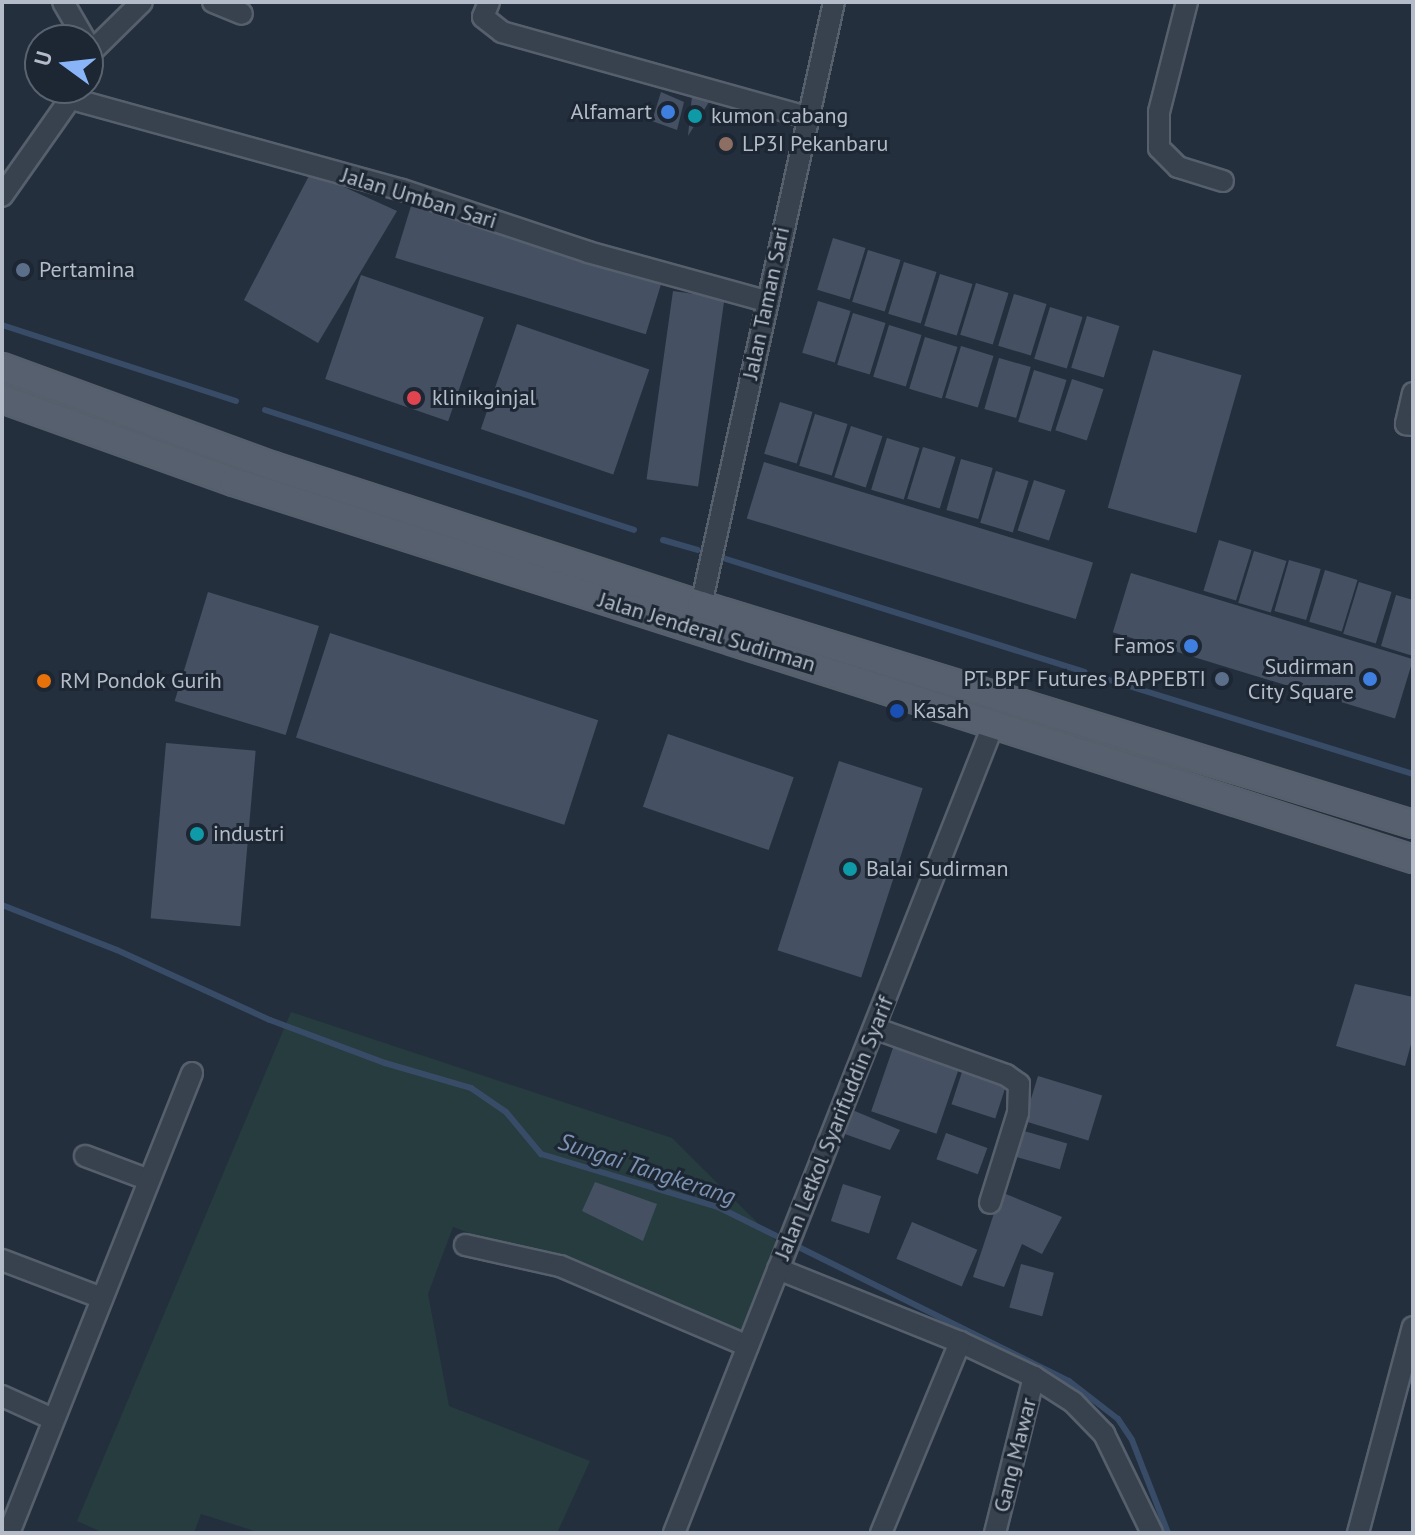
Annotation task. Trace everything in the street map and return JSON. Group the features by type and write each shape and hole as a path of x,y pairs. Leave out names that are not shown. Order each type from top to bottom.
{"main road":[{"name":"Jalan Jenderal Sudirman","path":"2,367 273,466 701,605 1413,824"},
{"name":"Jalan Jenderal Sudirman","path":"2,399 234,482 1413,859"}],"street":[{"path":"63,2 76,24"},
{"path":"104,39 142,2"},
{"path":"213,2 242,14"},
{"path":"489,2 483,17 502,32 807,117"},
{"name":"Jalan Taman Sari","path":"701,605 834,2"},
{"path":"1187,2 1158,121 1159,148 1178,167 1223,181"},
{"name":"Jalan Umban Sari","path":"104,103 402,190 588,252 766,301"},
{"path":"2,196 68,104"},
{"path":"1413,393 1406,424 1413,425"},
{"name":"Jalan Letkol Syarifuddin Syarif","path":"674,1533 994,723"},
{"path":"874,1028 1006,1075 1019,1084 1018,1113 990,1203"},
{"path":"2,1530 8,1533 192,1073"},
{"path":"85,1156 149,1180"},
{"path":"465,1245 560,1266 748,1346"},
{"path":"2,1260 102,1298"},
{"path":"780,1266 960,1342 1034,1377 1073,1402 1104,1434 1152,1533"},
{"path":"1358,1533 1413,1327"},
{"path":"881,1533 960,1342"},
{"name":"Gang Mawar","path":"995,1533 1034,1377"},
{"path":"2,1396 53,1419"}],"green space":[{"path":"291,1012 672,1138 779,1244 742,1335 453,1227 428,1294 449,1406 590,1461 557,1533 261,1533 201,1514 194,1533 104,1533 77,1521"}],"building":[{"name":"Alfamart","path":"661,92 684,102 677,130 652,121"},
{"name":"kumon cabang","path":"692,96 712,97 688,136"},
{"path":"311,172 397,211 318,343 244,300"},
{"path":"411,206 662,283 646,334 395,258"},
{"path":"833,238 866,248 850,300 817,290"},
{"path":"868,250 901,260 885,312 852,302"},
{"path":"904,262 937,272 921,324 888,314"},
{"path":"940,274 973,284 957,336 924,326"},
{"path":"361,275 484,317 448,421 325,379"},
{"path":"976,283 1009,293 993,345 960,335"},
{"path":"673,291 724,298 698,486 647,479"},
{"path":"1014,294 1047,304 1031,356 998,346"},
{"path":"818,301 851,311 835,363 802,353"},
{"path":"1050,307 1083,317 1067,369 1034,359"},
{"path":"853,313 886,323 870,375 837,365"},
{"path":"1087,316 1120,326 1104,378 1071,368"},
{"path":"517,324 649,370 613,475 481,429"},
{"path":"889,325 922,335 906,387 873,377"},
{"path":"925,337 958,347 942,399 909,389"},
{"path":"961,346 994,356 978,408 945,398"},
{"path":"1153,350 1241,375 1196,533 1108,508"},
{"path":"999,358 1031,367 1016,418 984,409"},
{"path":"1034,370 1067,380 1051,432 1018,422"},
{"path":"1072,379 1103,389 1087,441 1055,430"},
{"path":"780,402 813,412 797,464 764,454"},
{"path":"815,414 848,424 832,476 799,466"},
{"path":"851,426 882,436 866,488 834,477"},
{"path":"887,438 920,448 904,500 871,490"},
{"path":"923,447 956,457 940,509 907,499"},
{"path":"961,459 993,468 978,519 946,510"},
{"path":"764,462 1093,563 1076,619 747,518"},
{"path":"996,471 1029,481 1013,533 980,523"},
{"path":"1034,480 1065,490 1049,541 1018,530"},
{"path":"1219,540 1252,550 1236,601 1204,591"},
{"path":"1254,551 1287,561 1271,613 1238,603"},
{"path":"1289,560 1321,569 1306,620 1274,611"},
{"path":"1325,570 1358,580 1342,632 1309,622"},
{"path":"1131,573 1413,659 1395,719 1113,632"},
{"path":"1359,582 1392,592 1376,644 1343,634"},
{"path":"208,592 319,626 286,735 175,701"},
{"path":"1396,595 1413,600 1413,656 1381,646"},
{"path":"330,633 598,720 564,825 296,738"},
{"path":"668,734 794,777 769,850 643,807"},
{"name":"industri","path":"166,743 256,751 240,926 151,918"},
{"name":"Balai Sudirman","path":"839,761 923,788 861,977 778,950"},
{"path":"1355,984 1413,997 1413,1037 1405,1066 1336,1046"},
{"path":"894,1045 959,1067 936,1134 871,1111"},
{"path":"962,1072 1006,1086 995,1119 951,1104"},
{"path":"1038,1076 1102,1096 1088,1141 1024,1121"},
{"path":"850,1109 900,1130 890,1150 842,1133"},
{"path":"1024,1131 1067,1143 1060,1169 1017,1157"},
{"path":"946,1133 987,1148 978,1174 936,1159"},
{"path":"595,1182 657,1204 643,1241 582,1211"},
{"path":"843,1184 881,1196 869,1233 831,1221"},
{"path":"1001,1192 1062,1217 1042,1254 1022,1244 1004,1287 973,1277"},
{"path":"912,1222 977,1250 962,1287 896,1259"},
{"path":"1021,1264 1054,1273 1042,1316 1009,1307"}],"waterway":[{"path":"2,325 236,401"},
{"path":"265,410 634,530"},
{"path":"663,540 698,550"},
{"path":"723,558 1084,672"},
{"path":"1103,678 1413,774"},
{"name":"Sungai Tangkerang","path":"2,905 117,950 270,1020 385,1063 471,1088 506,1112 541,1154 718,1207 1069,1381 1118,1419 1132,1440 1168,1533"}],"place":[{"name":"Alfamart","path":"668,112"},
{"name":"kumon cabang","path":"695,116"},
{"name":"LP3I Pekanbaru","path":"726,144"},
{"name":"Pertamina","path":"23,270"},
{"name":"klinikginjal","path":"414,398"},
{"name":"Famos","path":"1191,646"},
{"name":"PT. BPF Futures BAPPEBTI","path":"1222,679"},
{"name":"Sudirman City Square","path":"1370,679"},
{"name":"RM Pondok Gurih","path":"44,681"},
{"name":"Kasah","path":"897,711"},
{"name":"industri","path":"197,834"},
{"name":"Balai Sudirman","path":"850,869"}]}
